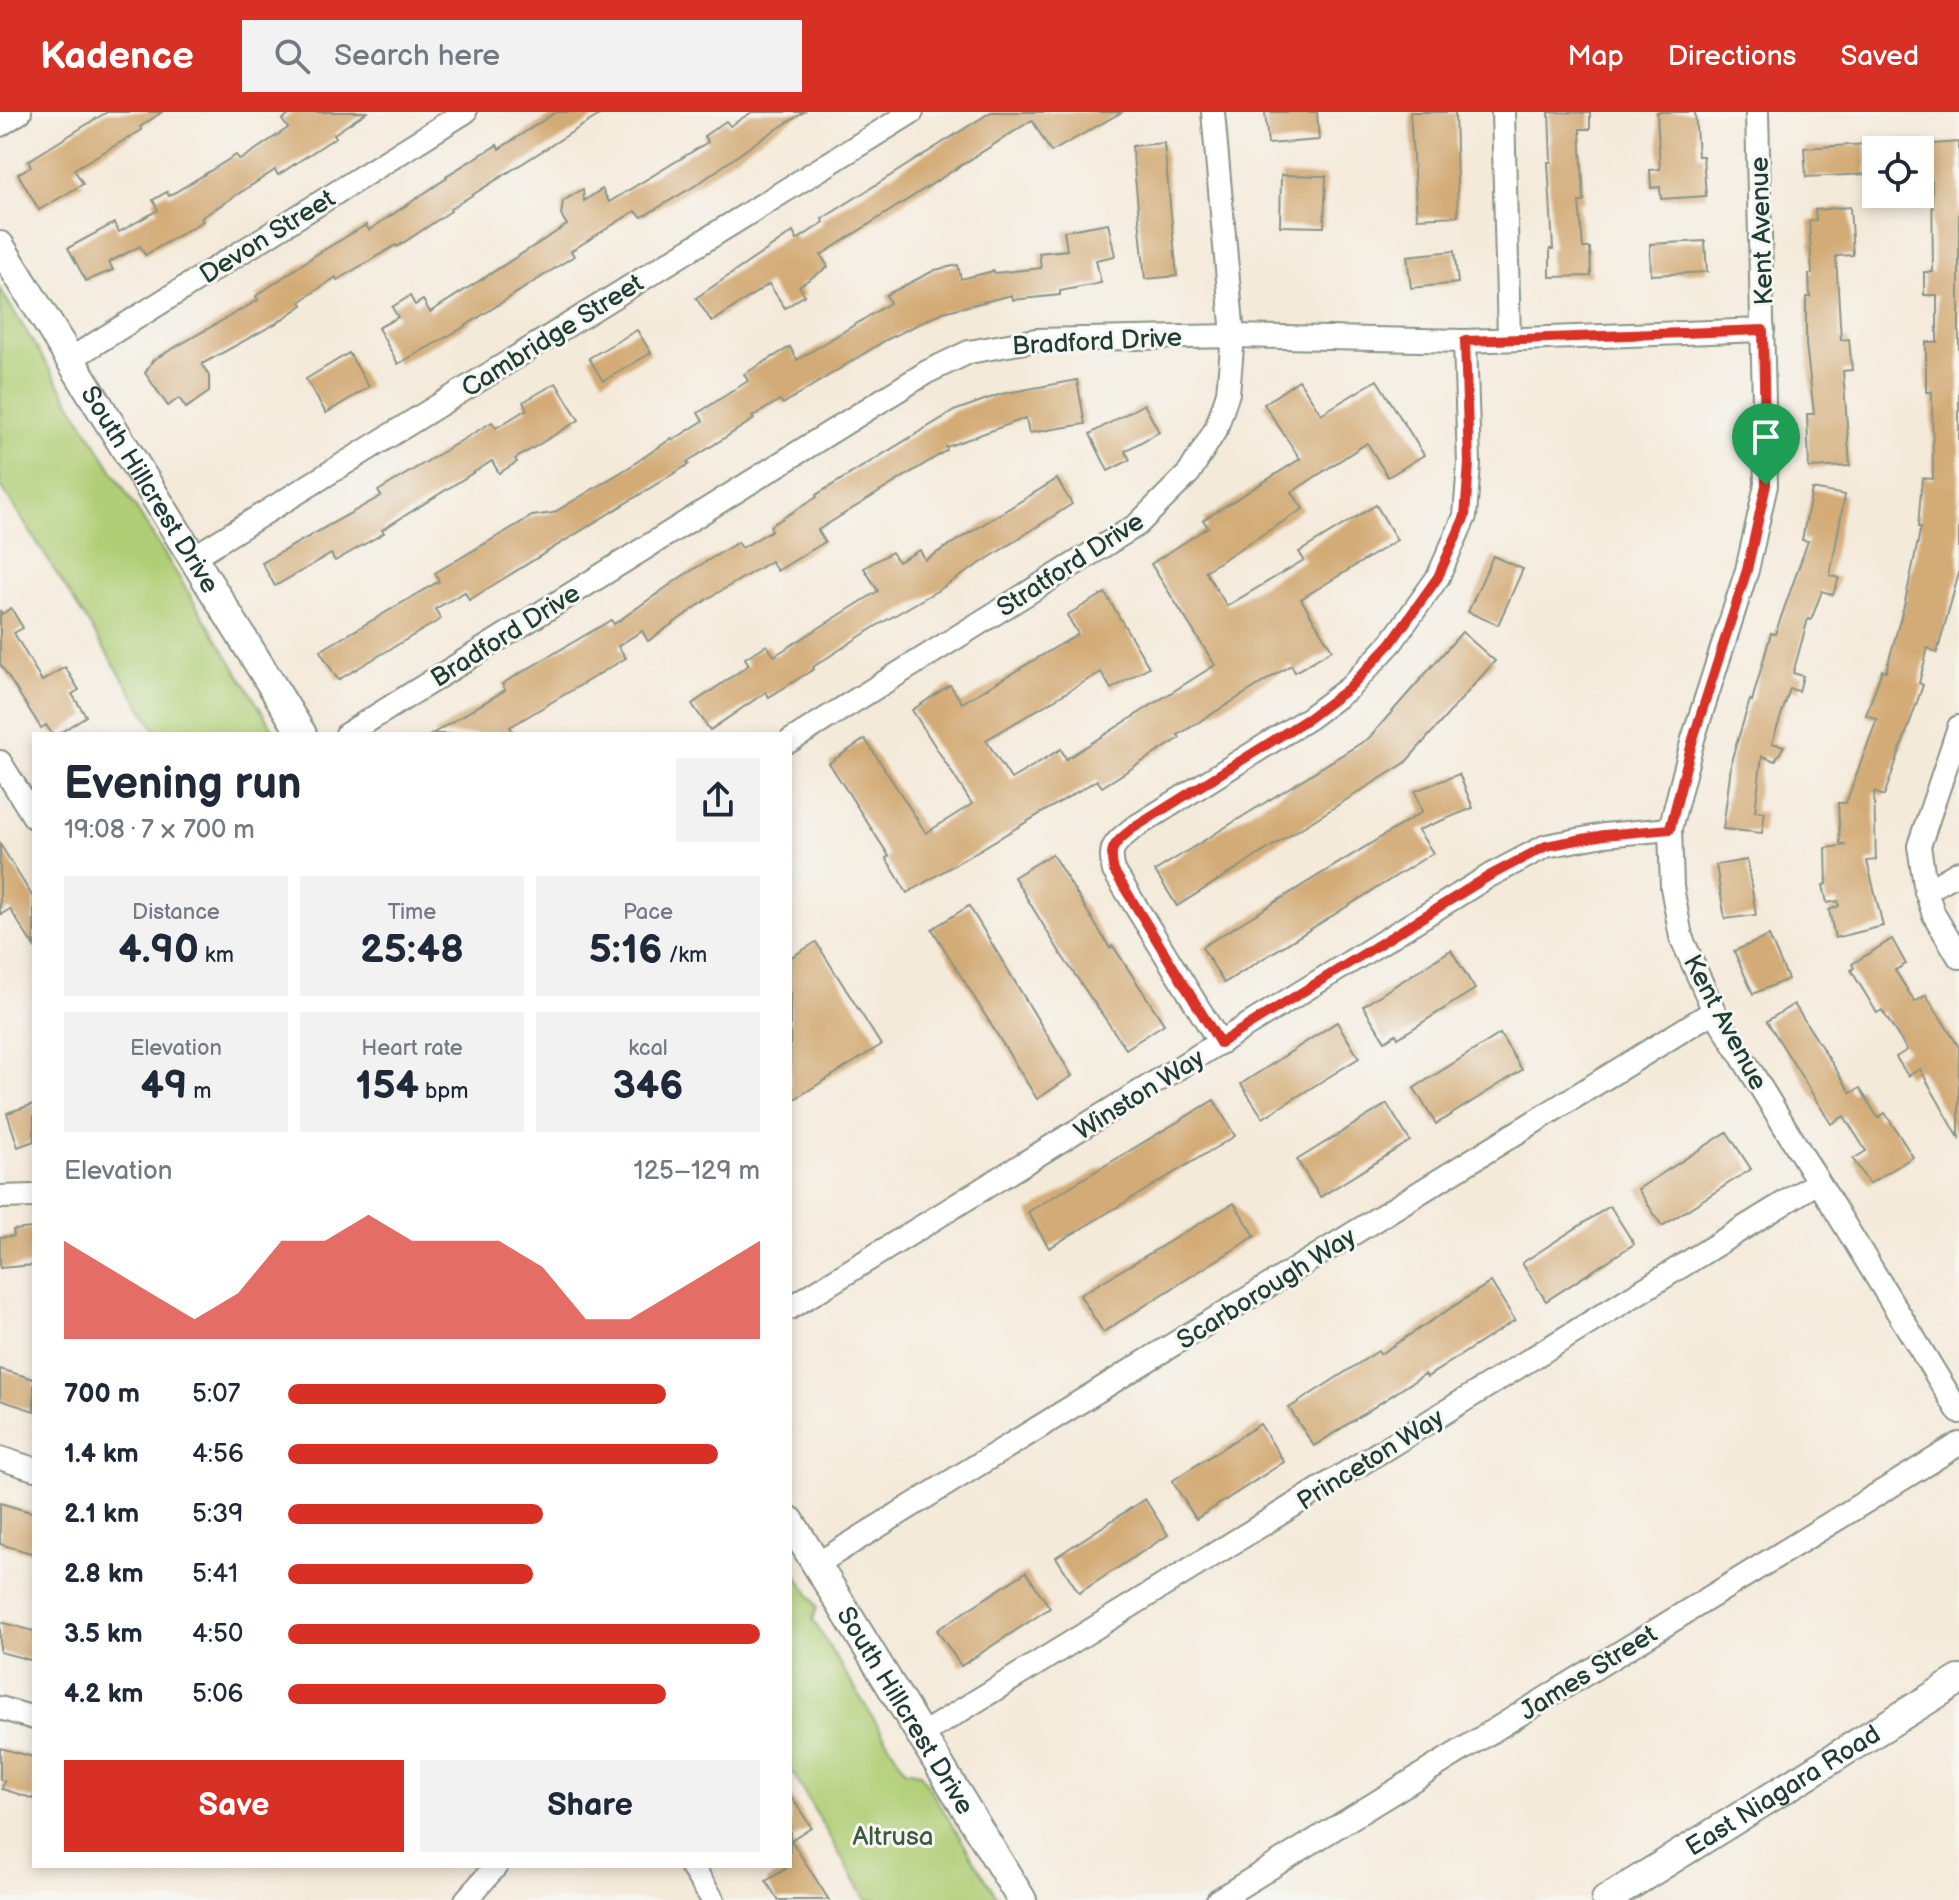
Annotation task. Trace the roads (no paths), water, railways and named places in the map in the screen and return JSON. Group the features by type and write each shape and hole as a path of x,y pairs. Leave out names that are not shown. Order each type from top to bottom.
{"street":[{"path":"0,125 20,112"},
{"name":"Devon Street","path":"69,360 465,112"},
{"name":"Cambridge Street","path":"192,558 912,112"},
{"name":"Stratford Drive","path":"792,740 1137,525 1189,473 1216,429 1228,393 1233,336 1213,112"},
{"path":"1503,112 1509,337"},
{"name":"Kent Avenue","path":"1757,112 1766,485 1747,570 1693,739 1670,829 1672,887 1681,937 1714,1011 1959,1412"},
{"name":"South Hillcrest Drive","path":"0,246 301,732"},
{"name":"Bradford Drive","path":"350,732 927,372 969,352 1036,340 1233,336 1465,341 1763,330"},
{"path":"1220,1043 1114,871 1110,855 1116,843 1132,829 1309,718 1349,688 1391,643 1438,577 1465,516 1469,464 1465,341"},
{"path":"1959,727 1919,846 1926,891 1934,915 1959,957"},
{"path":"0,762 32,814"},
{"name":"Winston Way","path":"792,1307 1489,876 1546,846 1604,835 1670,829"},
{"path":"1926,891 1959,872"},
{"name":"Scarborough Way","path":"817,1564 1714,1011"},
{"name":"Princeton Way","path":"921,1735 1818,1182"},
{"path":"0,1197 32,1196"},
{"name":"James Street","path":"1218,1900 1959,1444"},
{"path":"0,1458 32,1468"},
{"name":"South Hillcrest Drive","path":"792,1524 1022,1900"},
{"name":"East Niagara Road","path":"1618,1897 1959,1680"},
{"path":"0,1708 32,1717"},
{"path":"466,1900 494,1868"},
{"path":"692,1868 713,1900"}],"park label":[{"name":"Altrusa","path":"893,1836"}]}
